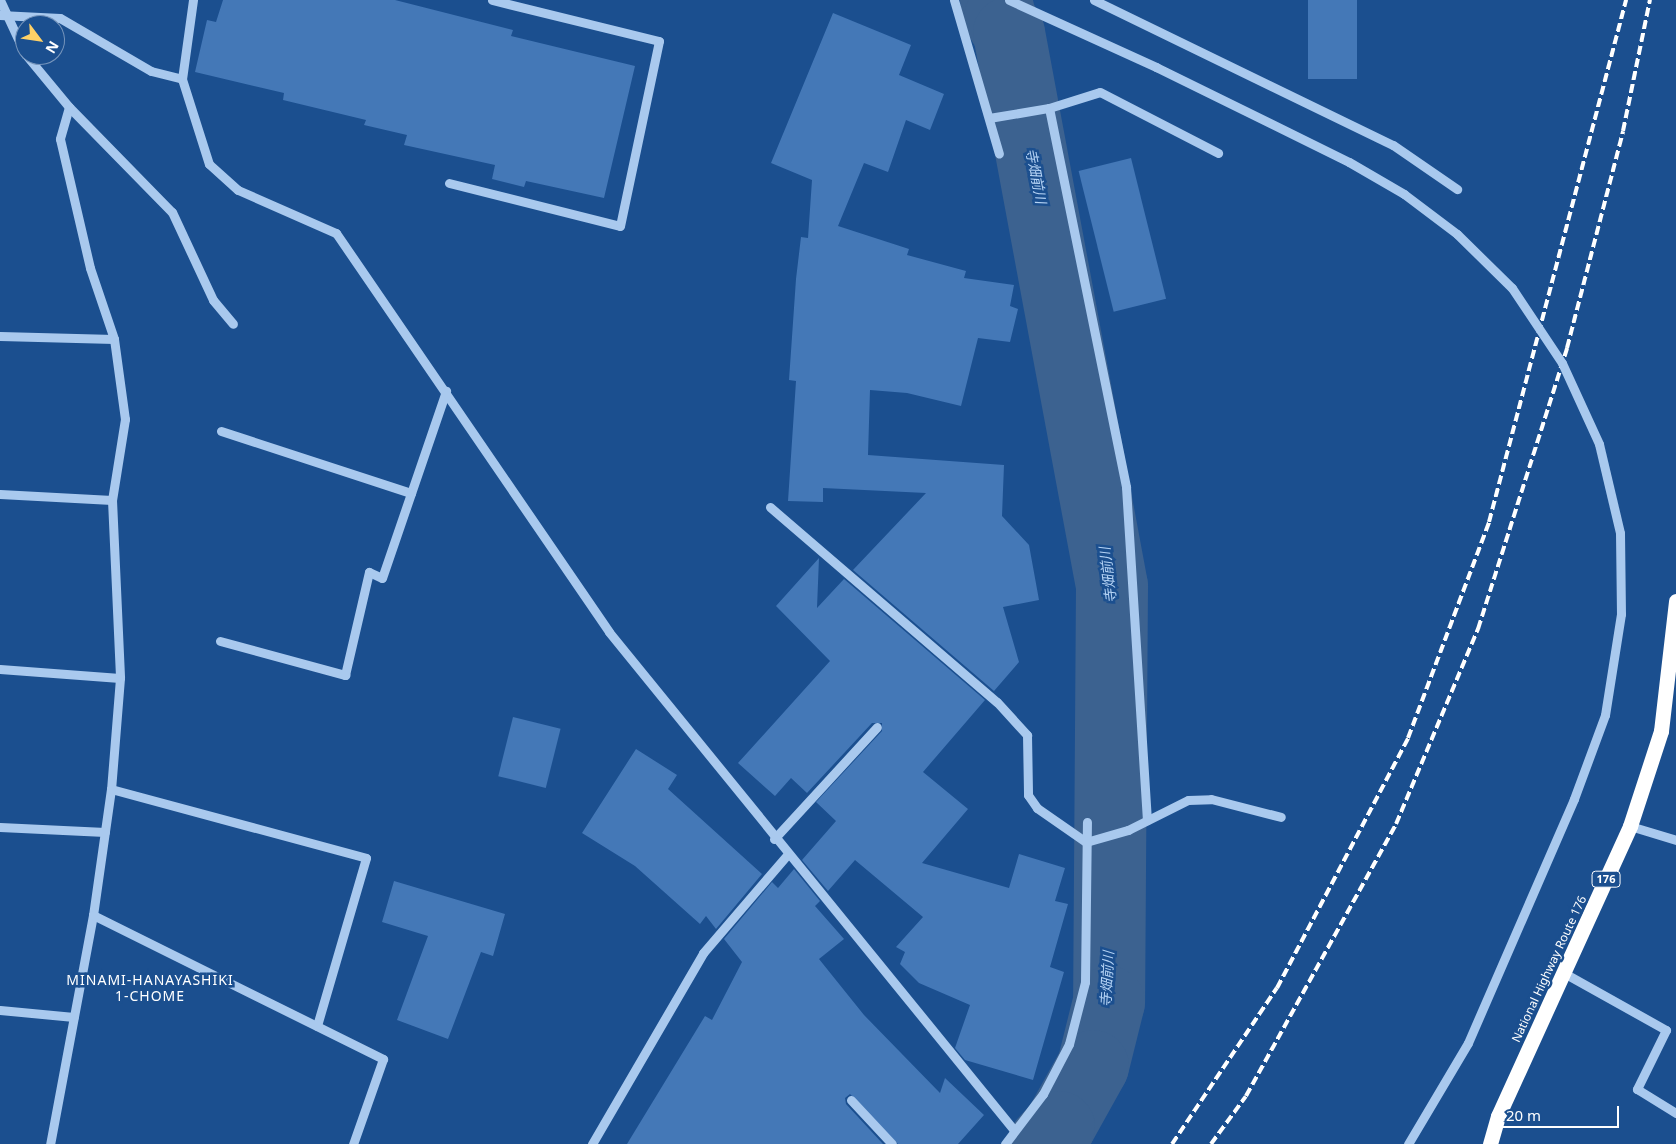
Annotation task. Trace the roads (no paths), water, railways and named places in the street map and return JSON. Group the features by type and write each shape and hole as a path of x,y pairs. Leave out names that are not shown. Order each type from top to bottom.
{"highway":[{"name":"National Highway Route 176","path":"1490,1144 1498,1116 1630,826 1661,731 1676,601"}],"street":[{"path":"0,0 4,15 15,35"},
{"path":"194,0 182,79 209,164 238,190 336,232 446,390 609,632 787,855 1014,1130"},
{"path":"449,183 620,226 659,41 492,0"},
{"path":"954,0 999,154"},
{"path":"1009,0 1156,67 1349,162 1404,194 1457,234 1512,288 1562,363 1599,444 1620,533 1621,614 1605,715 1574,800 1468,1043 1408,1144"},
{"path":"1094,0 1393,145 1457,189"},
{"path":"4,15 60,18 151,71 182,79"},
{"path":"34,65 69,107 172,212 213,300 233,324"},
{"path":"989,118 1049,108 1100,92 1218,153"},
{"path":"50,1144 93,915 111,789 120,678 112,500 125,419 114,339 90,268 60,139 69,107"},
{"path":"1049,108 1126,487 1148,820"},
{"path":"0,336 114,339"},
{"path":"220,641 345,675 369,572 382,578 446,390"},
{"path":"221,431 411,494"},
{"path":"0,494 112,500"},
{"path":"770,507 997,702 1027,735 1028,795 1032,802 1090,841"},
{"path":"0,669 120,678"},
{"path":"774,839 877,727"},
{"path":"111,789 366,858 317,1026"},
{"path":"1090,841 1128,830 1188,800 1211,799 1281,817"},
{"path":"1005,1144 1014,1130 1044,1094 1069,1044 1085,982 1090,841 1087,822"},
{"path":"1630,826 1676,840"},
{"path":"0,827 105,832"},
{"path":"592,1144 703,953 787,855"},
{"path":"93,915 383,1059 353,1144"},
{"path":"1564,973 1666,1030 1637,1089 1676,1113"},
{"path":"0,1010 74,1017"},
{"path":"851,1100 892,1144"}],"waterway":[{"name":"寺畑前川","path":"996,0 1000,18 1009,33 1112,586 1109,1002 1093,1066 1059,1127 1043,1144"}],"railway":[{"path":"1172,1144 1277,988 1408,738 1489,522 1626,0"},
{"path":"1211,1144 1246,1096 1396,824 1478,629 1567,348 1623,131 1650,0"}],"district":[{"name":"MINAMI-HANAYASHIKI 1-CHOME","path":"150,988"}]}
